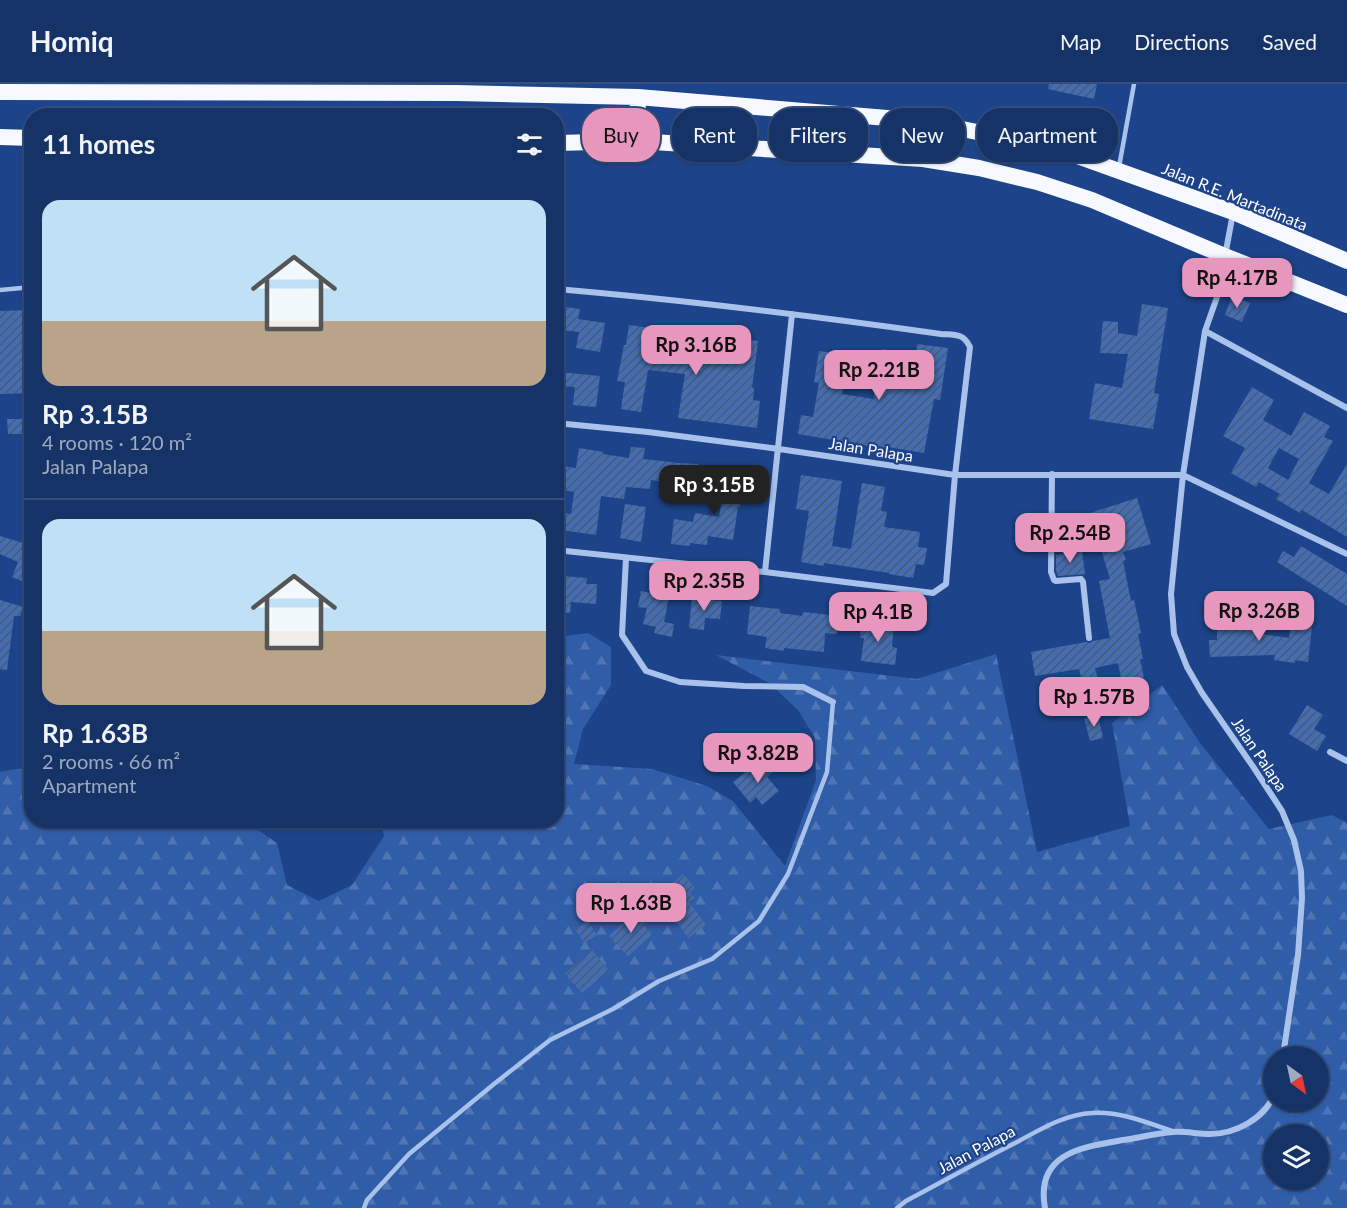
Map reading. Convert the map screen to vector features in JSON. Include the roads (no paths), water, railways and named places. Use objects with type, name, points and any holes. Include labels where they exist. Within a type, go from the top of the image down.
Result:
[{"type":"highway","name":"Jalan R.E. Martadinata","points":[[0,92],[39,88],[543,89],[923,121],[1055,148],[1233,212],[1347,261]]},
{"type":"highway","points":[[638,97],[638,108]]},
{"type":"highway","points":[[0,137],[24,138]]},
{"type":"highway","points":[[564,143],[582,142]]},
{"type":"highway","points":[[660,142],[922,159],[979,168],[1037,182],[1092,200],[1347,306]]},
{"type":"street","name":"Jalan Palapa","points":[[1233,212],[1222,283],[1205,331],[1183,475],[1171,594],[1174,634],[1188,667],[1202,693],[1282,811],[1294,840],[1301,872],[1302,898],[1298,954],[1284,1046]]},
{"type":"street","points":[[564,290],[662,298],[960,336],[967,340],[970,347],[955,475],[946,584],[933,593],[765,572],[564,551]]},
{"type":"street","points":[[765,572],[792,314]]},
{"type":"street","points":[[1205,331],[1347,408]]},
{"type":"street","name":"Jalan Palapa","points":[[564,424],[779,448],[955,475],[1183,475],[1347,554]]},
{"type":"street","points":[[1052,474],[1051,572],[1056,581],[1081,579],[1083,582],[1089,638]]},
{"type":"street","points":[[626,558],[622,635],[646,671],[681,682],[803,687],[833,702]]},
{"type":"street","points":[[1330,752],[1347,761]]},
{"type":"street","name":"Jalan Palapa","points":[[1045,1208],[1044,1190],[1047,1175],[1060,1160],[1074,1150],[1174,1132],[1213,1134],[1254,1121],[1263,1112]]},
{"type":"lane","points":[[1118,170],[1134,84]]},
{"type":"lane","points":[[0,290],[24,288]]},
{"type":"lane","points":[[364,1208],[368,1200],[410,1154],[550,1041],[612,1009],[659,981],[712,958],[759,921],[788,874],[826,772],[833,702]]},
{"type":"lane","name":"Jalan Palapa","points":[[897,1208],[984,1158],[1077,1115],[1113,1114],[1137,1119],[1174,1132]]}]
